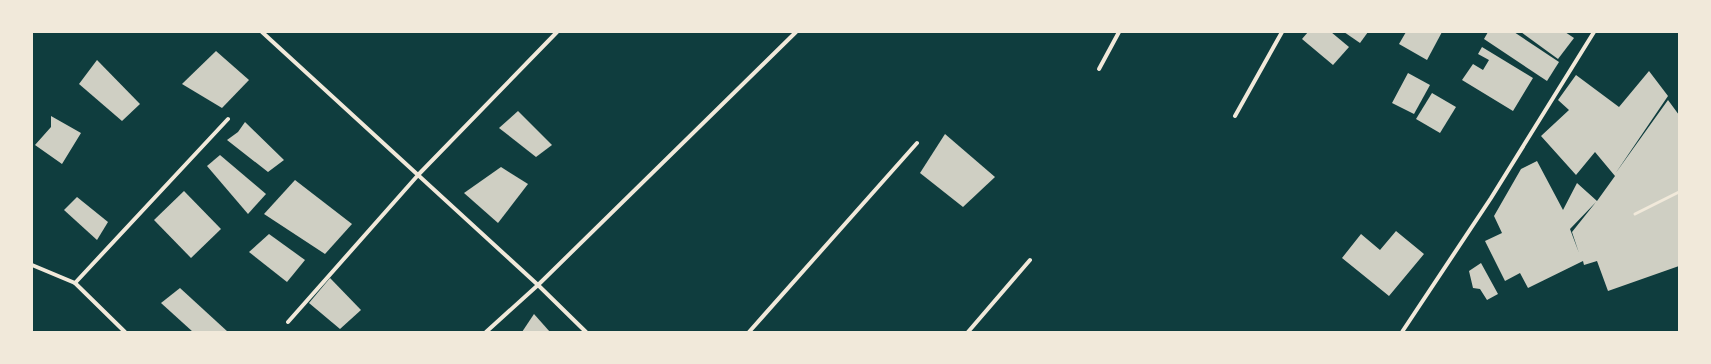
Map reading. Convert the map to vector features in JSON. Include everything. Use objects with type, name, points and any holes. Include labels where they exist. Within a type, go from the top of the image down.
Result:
[{"type":"street","points":[[262,32],[419,174],[586,332]]},
{"type":"street","points":[[288,322],[419,174],[558,32]]},
{"type":"street","points":[[486,332],[538,285],[796,32]]},
{"type":"street","points":[[1099,69],[1119,32]]},
{"type":"street","points":[[1236,116],[1282,32]]},
{"type":"street","points":[[1402,332],[1490,198],[1594,32]]},
{"type":"street","points":[[75,283],[228,119]]},
{"type":"street","points":[[749,332],[917,143]]},
{"type":"street","points":[[968,332],[1030,260]]},
{"type":"street","points":[[32,265],[75,283],[125,332]]},
{"type":"lane","points":[[1635,214],[1679,192]]},
{"type":"building","points":[[1308,32],[1331,32],[1349,47],[1333,65],[1302,39]]},
{"type":"building","points":[[1344,32],[1368,32],[1360,43]]},
{"type":"building","points":[[1406,32],[1442,32],[1427,60],[1399,44]]},
{"type":"building","points":[[1488,32],[1514,32],[1559,62],[1547,81],[1484,39]]},
{"type":"building","points":[[1521,32],[1565,32],[1574,38],[1558,59]]},
{"type":"building","points":[[1482,47],[1533,78],[1513,111],[1462,80],[1473,64],[1483,70],[1489,60],[1478,54]]},
{"type":"building","points":[[216,51],[249,80],[222,108],[182,84]]},
{"type":"building","points":[[97,60],[140,104],[122,121],[79,84]]},
{"type":"building","points":[[1649,71],[1668,96],[1615,174],[1668,100],[1679,115],[1679,266],[1608,291],[1597,261],[1584,265],[1583,261],[1528,288],[1520,273],[1505,281],[1485,241],[1502,233],[1494,216],[1521,169],[1537,161],[1563,210],[1577,183],[1597,201],[1615,176],[1595,152],[1576,175],[1541,136],[1569,110],[1558,100],[1576,75],[1619,107]],"holes":[[[1596,202],[1572,232],[1579,253],[1570,229]]]},
{"type":"building","points":[[1408,73],[1430,85],[1414,114],[1392,103]]},
{"type":"building","points":[[1432,93],[1456,107],[1440,133],[1416,119]]},
{"type":"building","points":[[518,111],[552,145],[536,157],[499,128]]},
{"type":"building","points":[[51,116],[81,133],[62,164],[35,145],[51,127]]},
{"type":"building","points":[[245,122],[284,160],[268,172],[227,140],[238,132]]},
{"type":"building","points":[[945,134],[995,177],[963,207],[920,173]]},
{"type":"building","points":[[220,155],[266,194],[248,214],[207,166]]},
{"type":"building","points":[[501,167],[528,184],[498,223],[464,193]]},
{"type":"building","points":[[295,180],[352,224],[325,254],[264,214]]},
{"type":"building","points":[[184,191],[221,229],[191,258],[154,220]]},
{"type":"building","points":[[77,197],[108,222],[97,240],[64,210]]},
{"type":"building","points":[[1396,231],[1424,254],[1389,296],[1342,258],[1361,234],[1380,250]]},
{"type":"building","points":[[269,234],[305,260],[287,282],[249,252]]},
{"type":"building","points":[[1481,263],[1498,294],[1487,300],[1480,289],[1473,288],[1469,271]]},
{"type":"building","points":[[330,278],[361,310],[340,329],[309,303]]},
{"type":"building","points":[[180,288],[228,332],[193,332],[161,303]]},
{"type":"building","points":[[534,314],[550,332],[522,332]]}]
